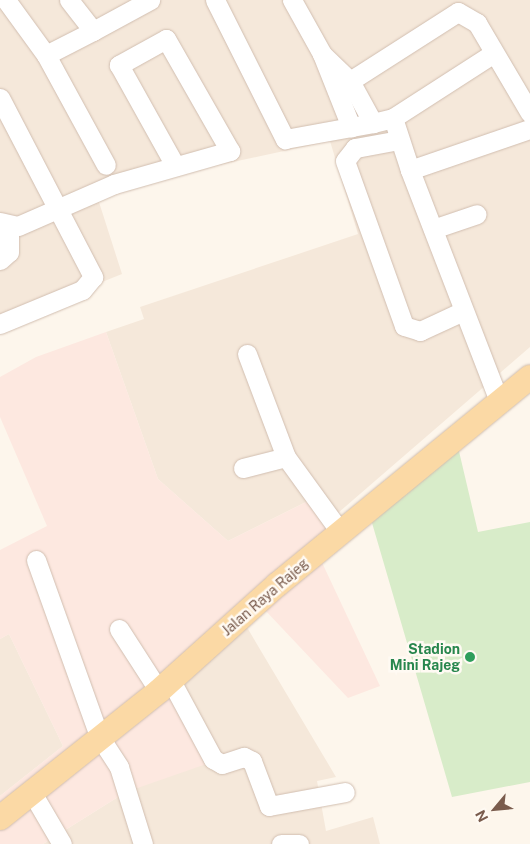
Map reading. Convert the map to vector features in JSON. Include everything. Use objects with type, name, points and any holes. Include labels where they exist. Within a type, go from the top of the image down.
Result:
[{"type":"main road","name":"Jalan Raya Rajeg","points":[[0,818],[99,736],[165,685],[340,532],[530,377]]},
{"type":"street","points":[[6,0],[46,55],[106,165]]},
{"type":"street","points":[[69,0],[93,31]]},
{"type":"street","points":[[46,55],[150,0]]},
{"type":"street","points":[[215,0],[285,139],[393,118],[494,53]]},
{"type":"street","points":[[292,0],[322,54],[351,127]]},
{"type":"street","points":[[350,81],[458,12],[477,23],[530,113]]},
{"type":"street","points":[[0,260],[10,252],[5,224],[59,209],[114,184],[174,164],[230,151],[166,38],[119,64],[174,164]]},
{"type":"street","points":[[322,54],[350,81],[373,123]]},
{"type":"street","points":[[0,98],[92,273],[91,281],[82,290],[0,324]]},
{"type":"street","points":[[393,118],[399,140],[433,229],[461,312],[499,401]]},
{"type":"street","points":[[410,170],[530,129]]},
{"type":"street","points":[[399,140],[355,148],[345,161],[404,326],[420,331],[461,312]]},
{"type":"street","points":[[433,229],[477,214]]},
{"type":"street","points":[[247,354],[286,457],[340,532]]},
{"type":"street","points":[[243,468],[286,457]]},
{"type":"street","points":[[36,560],[99,736],[119,767],[143,844]]},
{"type":"street","points":[[119,629],[165,685],[213,759],[222,764],[244,757],[252,761],[269,806],[345,792]]},
{"type":"street","points":[[31,791],[60,843]]},
{"type":"street","points":[[281,844],[299,844]]},
{"type":"shaded area","points":[[0,0],[530,0],[530,347],[331,519],[306,502],[228,541],[158,479],[106,332],[144,319],[140,307],[358,234],[330,141],[163,177],[98,199],[122,274],[0,323]]},
{"type":"shaded area","points":[[106,332],[158,479],[228,541],[306,502],[331,519],[318,554],[380,686],[348,698],[264,609],[174,688],[215,761],[126,792],[43,844],[0,844],[0,796],[63,746],[9,634],[0,639],[0,550],[47,526],[0,417],[0,377],[36,357]]},
{"type":"shaded area","points":[[245,624],[336,777],[317,781],[326,831],[373,817],[380,844],[43,844],[126,792],[174,688]]},
{"type":"shaded area","points":[[9,634],[63,746],[0,796],[0,639]]},
{"type":"green space","name":"Stadion Mini Rajeg","points":[[458,447],[478,532],[530,522],[530,782],[452,797],[370,516]]},
{"type":"place","name":"Stadion Mini Rajeg","points":[[470,657]]}]
